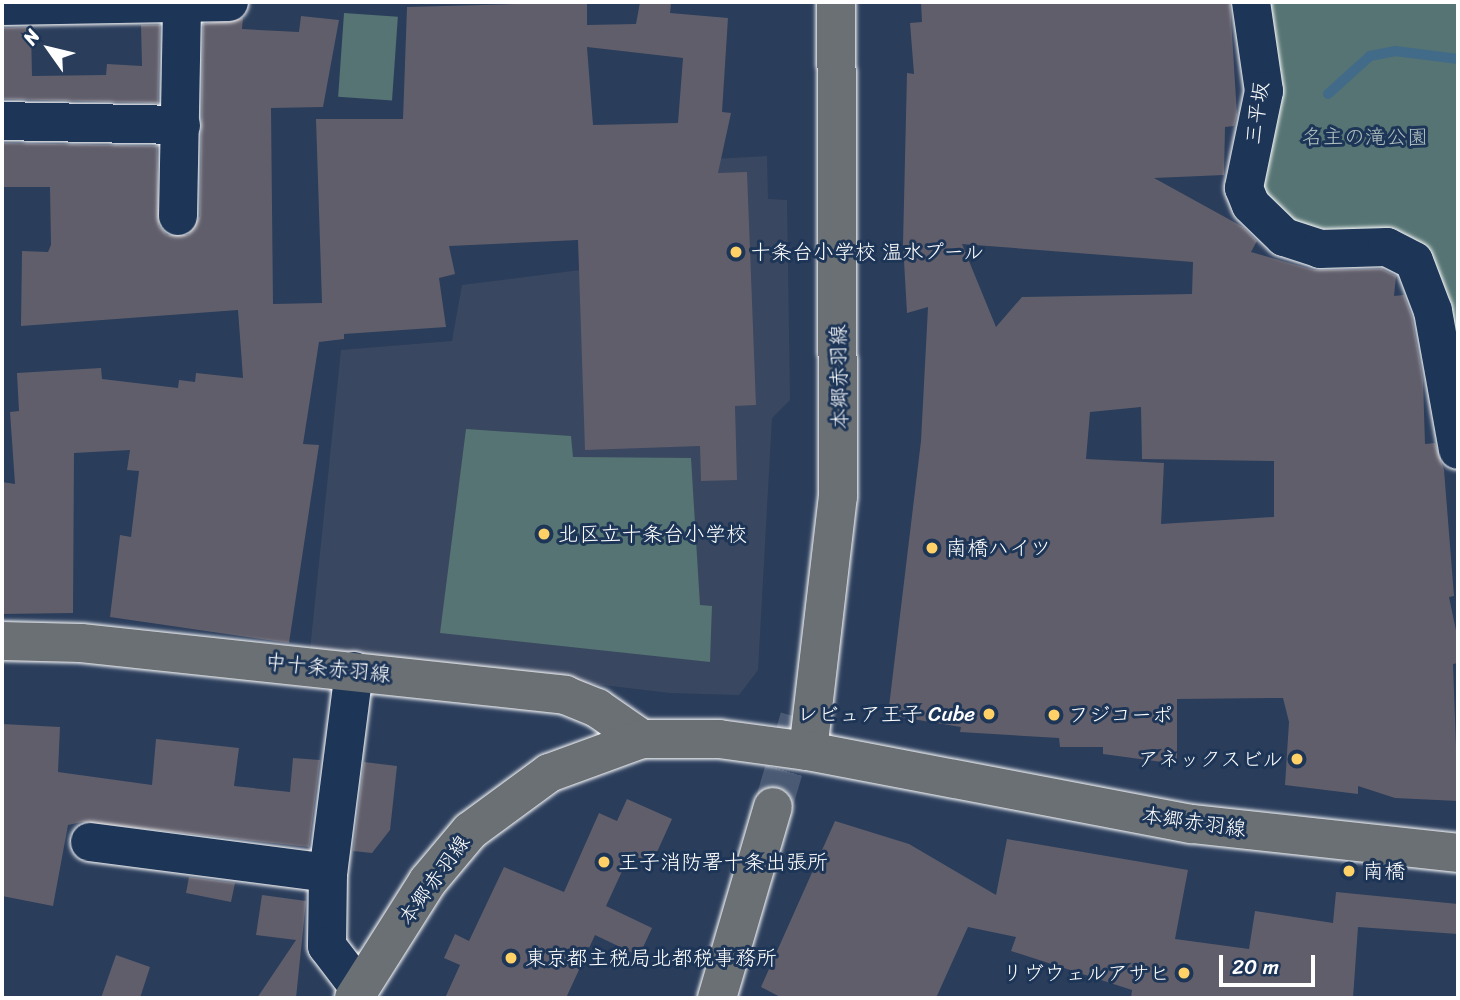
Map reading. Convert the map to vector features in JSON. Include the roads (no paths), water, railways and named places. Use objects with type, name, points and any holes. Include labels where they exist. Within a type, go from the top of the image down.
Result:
[{"type":"main road","name":"本郷赤羽線","points":[[836,2],[844,321]]},
{"type":"main road","name":"本郷赤羽線","points":[[808,751],[836,554],[844,321],[847,2]]},
{"type":"main road","name":"中十条赤羽線","points":[[2,641],[81,643],[565,695],[597,708],[642,739]]},
{"type":"main road","name":"本郷赤羽線","points":[[364,995],[428,881],[470,831],[549,773],[642,739],[719,739],[808,751],[1192,824],[1458,853]]},
{"type":"main road","points":[[717,998],[773,807]]},
{"type":"street","points":[[2,6],[229,2]]},
{"type":"street","name":"三平坂","points":[[1251,2],[1264,91],[1245,184],[1251,205],[1284,237],[1320,249],[1387,247],[1414,261],[1433,310],[1458,450]]},
{"type":"street","points":[[178,216],[182,3]]},
{"type":"street","points":[[2,121],[181,125]]},
{"type":"street","points":[[354,671],[328,873],[327,946],[364,995]]},
{"type":"street","points":[[90,842],[328,873]]},
{"type":"waterway","points":[[1328,94],[1370,56],[1395,51],[1458,59]]},
{"type":"tunnel","points":[[773,807],[799,718]]},
{"type":"place","name":"十条台小学校 温水プール","points":[[736,252]]},
{"type":"place","name":"北区立十条台小学校","points":[[544,534]]},
{"type":"place","name":"南橋ハイツ","points":[[932,548]]},
{"type":"place","name":"レビュア王子 Cube","points":[[989,714]]},
{"type":"place","name":"フジコーポ","points":[[1054,715]]},
{"type":"place","name":"アネックスビル","points":[[1297,759]]},
{"type":"place","name":"王子消防署十条出張所","points":[[604,862]]},
{"type":"place","name":"南橋","points":[[1349,871]]},
{"type":"place","name":"東京都主税局北都税事務所","points":[[511,958]]},
{"type":"place","name":"リヴウェルアサヒ","points":[[1184,973]]},
{"type":"park label","name":"名主の滝公園","points":[[1365,137]]}]
